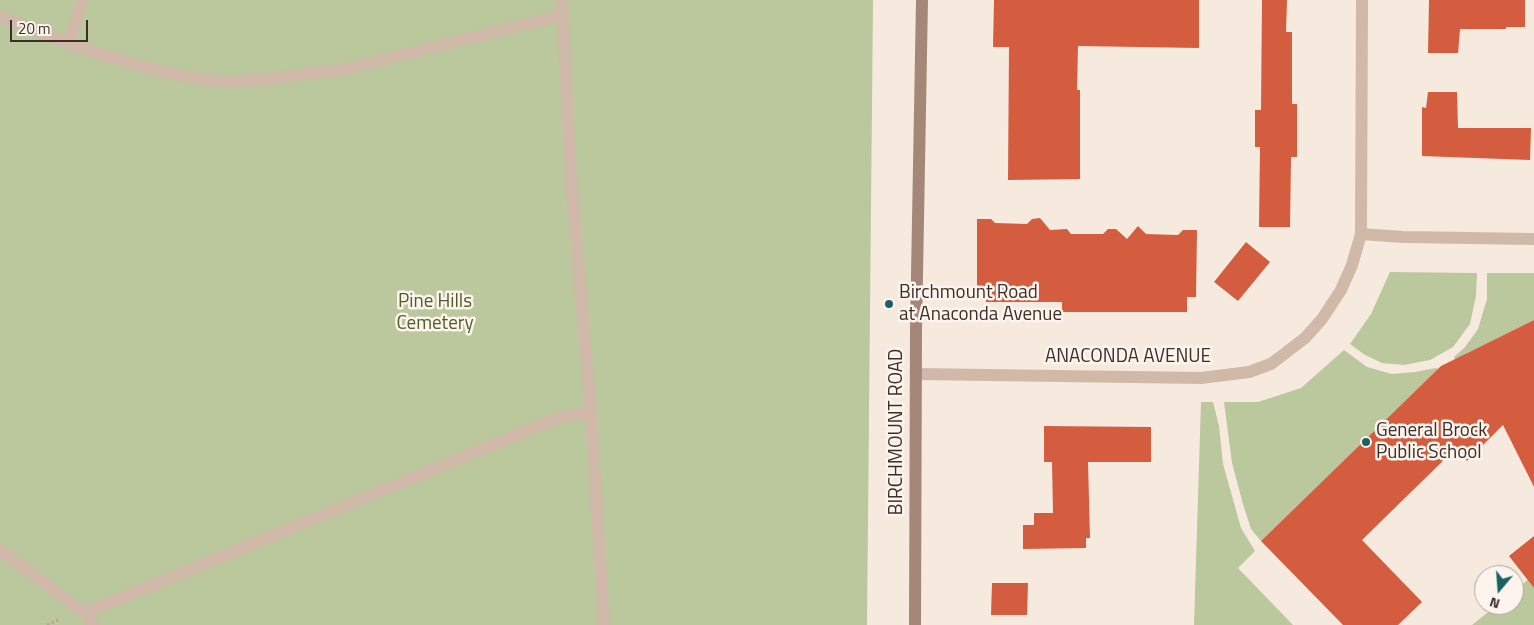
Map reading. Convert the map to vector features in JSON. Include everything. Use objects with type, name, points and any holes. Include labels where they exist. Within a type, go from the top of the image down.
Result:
[{"type":"main road","name":"BIRCHMOUNT ROAD","points":[[915,625],[916,374],[922,0]]},
{"type":"street","points":[[70,44],[82,0]]},
{"type":"street","points":[[562,0],[571,179],[591,413],[604,625]]},
{"type":"street","name":"ANACONDA AVENUE","points":[[916,374],[1178,379],[1209,377],[1249,372],[1271,364],[1305,338],[1322,320],[1341,290],[1352,265],[1361,234],[1362,0]]},
{"type":"street","points":[[0,16],[70,44],[140,66],[192,78],[233,81],[270,79],[346,69],[563,15]]},
{"type":"street","points":[[1361,234],[1403,237],[1534,239]]},
{"type":"street","points":[[85,613],[560,417],[591,413]]},
{"type":"street","points":[[0,550],[85,613],[94,625]]},
{"type":"green space","name":"Pine Hills Cemetery","points":[[0,0],[873,0],[867,625],[0,625]]},
{"type":"green space","points":[[1390,272],[1477,273],[1476,296],[1470,324],[1453,347],[1430,360],[1404,365],[1382,363],[1365,355],[1350,344],[1371,314]]},
{"type":"green space","points":[[1487,273],[1534,273],[1534,320],[1467,353],[1456,364],[1454,357],[1465,347],[1478,329],[1487,299]]},
{"type":"green space","points":[[1344,350],[1367,367],[1392,374],[1438,369],[1261,541],[1251,529],[1232,463],[1224,402],[1258,402],[1301,388]]},
{"type":"green space","points":[[1201,402],[1213,402],[1219,426],[1223,464],[1241,528],[1255,551],[1238,568],[1293,625],[1194,625]]},
{"type":"green space","points":[[1534,575],[1534,625],[1472,625],[1484,615],[1524,615],[1524,583]]},
{"type":"building","points":[[994,0],[1199,0],[1199,48],[1078,46],[1077,90],[1080,90],[1080,179],[1008,180],[1009,47],[993,47]]},
{"type":"building","points":[[1262,0],[1287,0],[1286,32],[1292,32],[1292,104],[1297,104],[1297,157],[1291,157],[1290,227],[1259,227],[1260,147],[1255,147],[1255,110],[1261,110]]},
{"type":"building","points":[[1429,0],[1525,0],[1525,27],[1460,29],[1458,53],[1428,53]]},
{"type":"building","points":[[1428,92],[1457,92],[1458,128],[1531,128],[1530,160],[1422,156],[1422,107],[1426,108]]},
{"type":"building","points":[[1040,218],[1050,230],[1067,229],[1071,234],[1103,234],[1108,229],[1116,229],[1127,239],[1138,226],[1146,234],[1178,235],[1183,230],[1197,230],[1196,297],[1187,297],[1187,312],[1062,312],[1062,302],[986,302],[986,286],[977,286],[977,219],[991,219],[995,223],[1027,224],[1032,219]]},
{"type":"building","points":[[1246,242],[1270,262],[1238,301],[1214,282]]},
{"type":"building","points":[[1534,320],[1534,487],[1503,425],[1467,461],[1456,448],[1362,540],[1422,602],[1398,625],[1343,625],[1261,541],[1441,366]]},
{"type":"building","points":[[1044,426],[1151,427],[1151,462],[1088,462],[1090,538],[1086,538],[1086,548],[1023,549],[1023,525],[1034,525],[1034,513],[1053,513],[1052,462],[1044,462]]},
{"type":"building","points":[[1534,536],[1534,588],[1524,575],[1524,565],[1516,565],[1509,556]]},
{"type":"building","points":[[992,583],[1028,583],[1027,615],[991,615]]},
{"type":"place","name":"Birchmount Road at Anaconda Avenue","points":[[889,304]]},
{"type":"place","name":"General Brock Public School","points":[[1366,442]]}]
